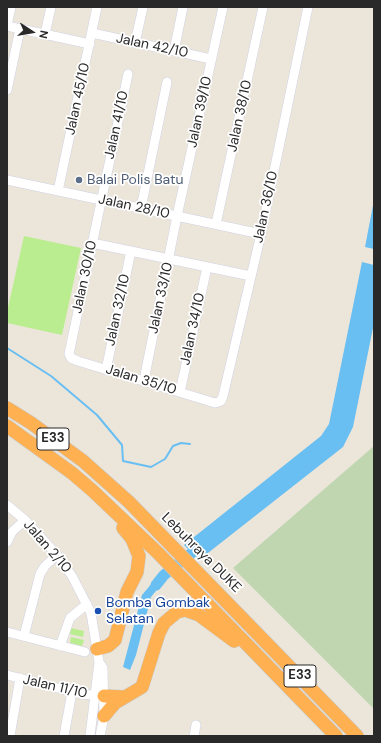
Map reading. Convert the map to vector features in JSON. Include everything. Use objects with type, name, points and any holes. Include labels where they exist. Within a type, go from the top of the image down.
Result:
[{"type":"highway","name":"Lebuhraya DUKE","points":[[7,408],[31,423],[83,461],[128,502],[170,543],[357,736]]},
{"type":"highway","name":"E33","points":[[7,426],[72,473],[158,553],[336,736]]},
{"type":"highway","points":[[91,650],[112,644],[117,637],[121,610],[127,592],[138,572],[138,556],[132,539],[96,496]]},
{"type":"highway","points":[[99,716],[123,697],[142,686],[158,633],[172,616],[181,611],[199,615],[263,662]]},
{"type":"highway","points":[[100,696],[123,697]]},
{"type":"street","points":[[11,7],[7,26],[90,44]]},
{"type":"street","points":[[45,34],[51,7]]},
{"type":"street","name":"Jalan 45/10","points":[[58,191],[97,7]]},
{"type":"street","points":[[135,43],[143,7]]},
{"type":"street","points":[[174,51],[183,7]]},
{"type":"street","name":"Jalan 39/10","points":[[177,216],[223,7]]},
{"type":"street","name":"Jalan 38/10","points":[[216,224],[263,7]]},
{"type":"street","name":"Jalan 36/10","points":[[215,403],[221,401],[223,396],[261,234],[308,7]]},
{"type":"street","points":[[7,90],[20,29]]},
{"type":"street","name":"Jalan 42/10","points":[[92,33],[212,59]]},
{"type":"street","name":"Jalan 41/10","points":[[101,200],[128,74]]},
{"type":"street","points":[[141,208],[167,82]]},
{"type":"street","name":"Jalan 28/10","points":[[7,180],[261,234]]},
{"type":"street","name":"Jalan 30/10","points":[[69,354],[101,200]]},
{"type":"street","name":"Jalan 33/10","points":[[144,380],[177,216]]},
{"type":"street","points":[[92,243],[251,276]]},
{"type":"street","name":"Jalan 32/10","points":[[106,370],[131,251]]},
{"type":"street","name":"Jalan 34/10","points":[[180,392],[207,267]]},
{"type":"street","name":"Jalan 35/10","points":[[69,354],[71,358],[78,361],[215,403]]},
{"type":"street","name":"Jalan 2/10","points":[[7,505],[25,520],[57,555],[72,576],[91,613],[91,650],[103,668],[99,716],[100,736]]},
{"type":"street","points":[[7,542],[12,532],[25,520]]},
{"type":"street","points":[[24,636],[40,574],[45,566],[57,555]]},
{"type":"street","points":[[60,646],[70,618],[87,604]]},
{"type":"street","points":[[7,632],[60,646],[91,650]]},
{"type":"street","name":"Jalan 2/10","points":[[99,662],[97,680],[100,696]]},
{"type":"street","name":"Jalan 11/10","points":[[7,675],[72,692],[100,696]]},
{"type":"street","points":[[10,736],[20,678]]},
{"type":"street","points":[[97,680],[81,694],[99,716]]},
{"type":"street","points":[[64,736],[72,692]]},
{"type":"street","name":"Jalan 2/10","points":[[90,736],[99,716]]},
{"type":"street","points":[[194,736],[196,725]]},
{"type":"green space","points":[[24,236],[81,248],[62,335],[7,323],[7,312]]},
{"type":"green space","points":[[374,446],[374,709],[233,568]]},
{"type":"green space","points":[[71,628],[84,631],[83,637],[70,634]]},
{"type":"green space","points":[[71,637],[84,640],[82,646],[70,643]]},
{"type":"water","points":[[374,200],[374,249],[365,247]]},
{"type":"water","points":[[362,262],[374,265],[374,323],[353,427],[343,447],[199,560],[184,545],[321,436],[329,424]]},
{"type":"water","points":[[163,570],[168,576],[151,597],[136,655],[130,670],[123,667],[142,595]]},
{"type":"waterway","points":[[7,348],[51,376],[97,415],[122,445],[123,461],[151,467],[165,459],[173,446],[181,443],[190,444]]},
{"type":"waterway","points":[[156,585],[164,575],[203,544]]},
{"type":"place","name":"Balai Polis Batu","points":[[79,180]]},
{"type":"place","name":"Bomba Gombak Selatan","points":[[98,611]]}]
